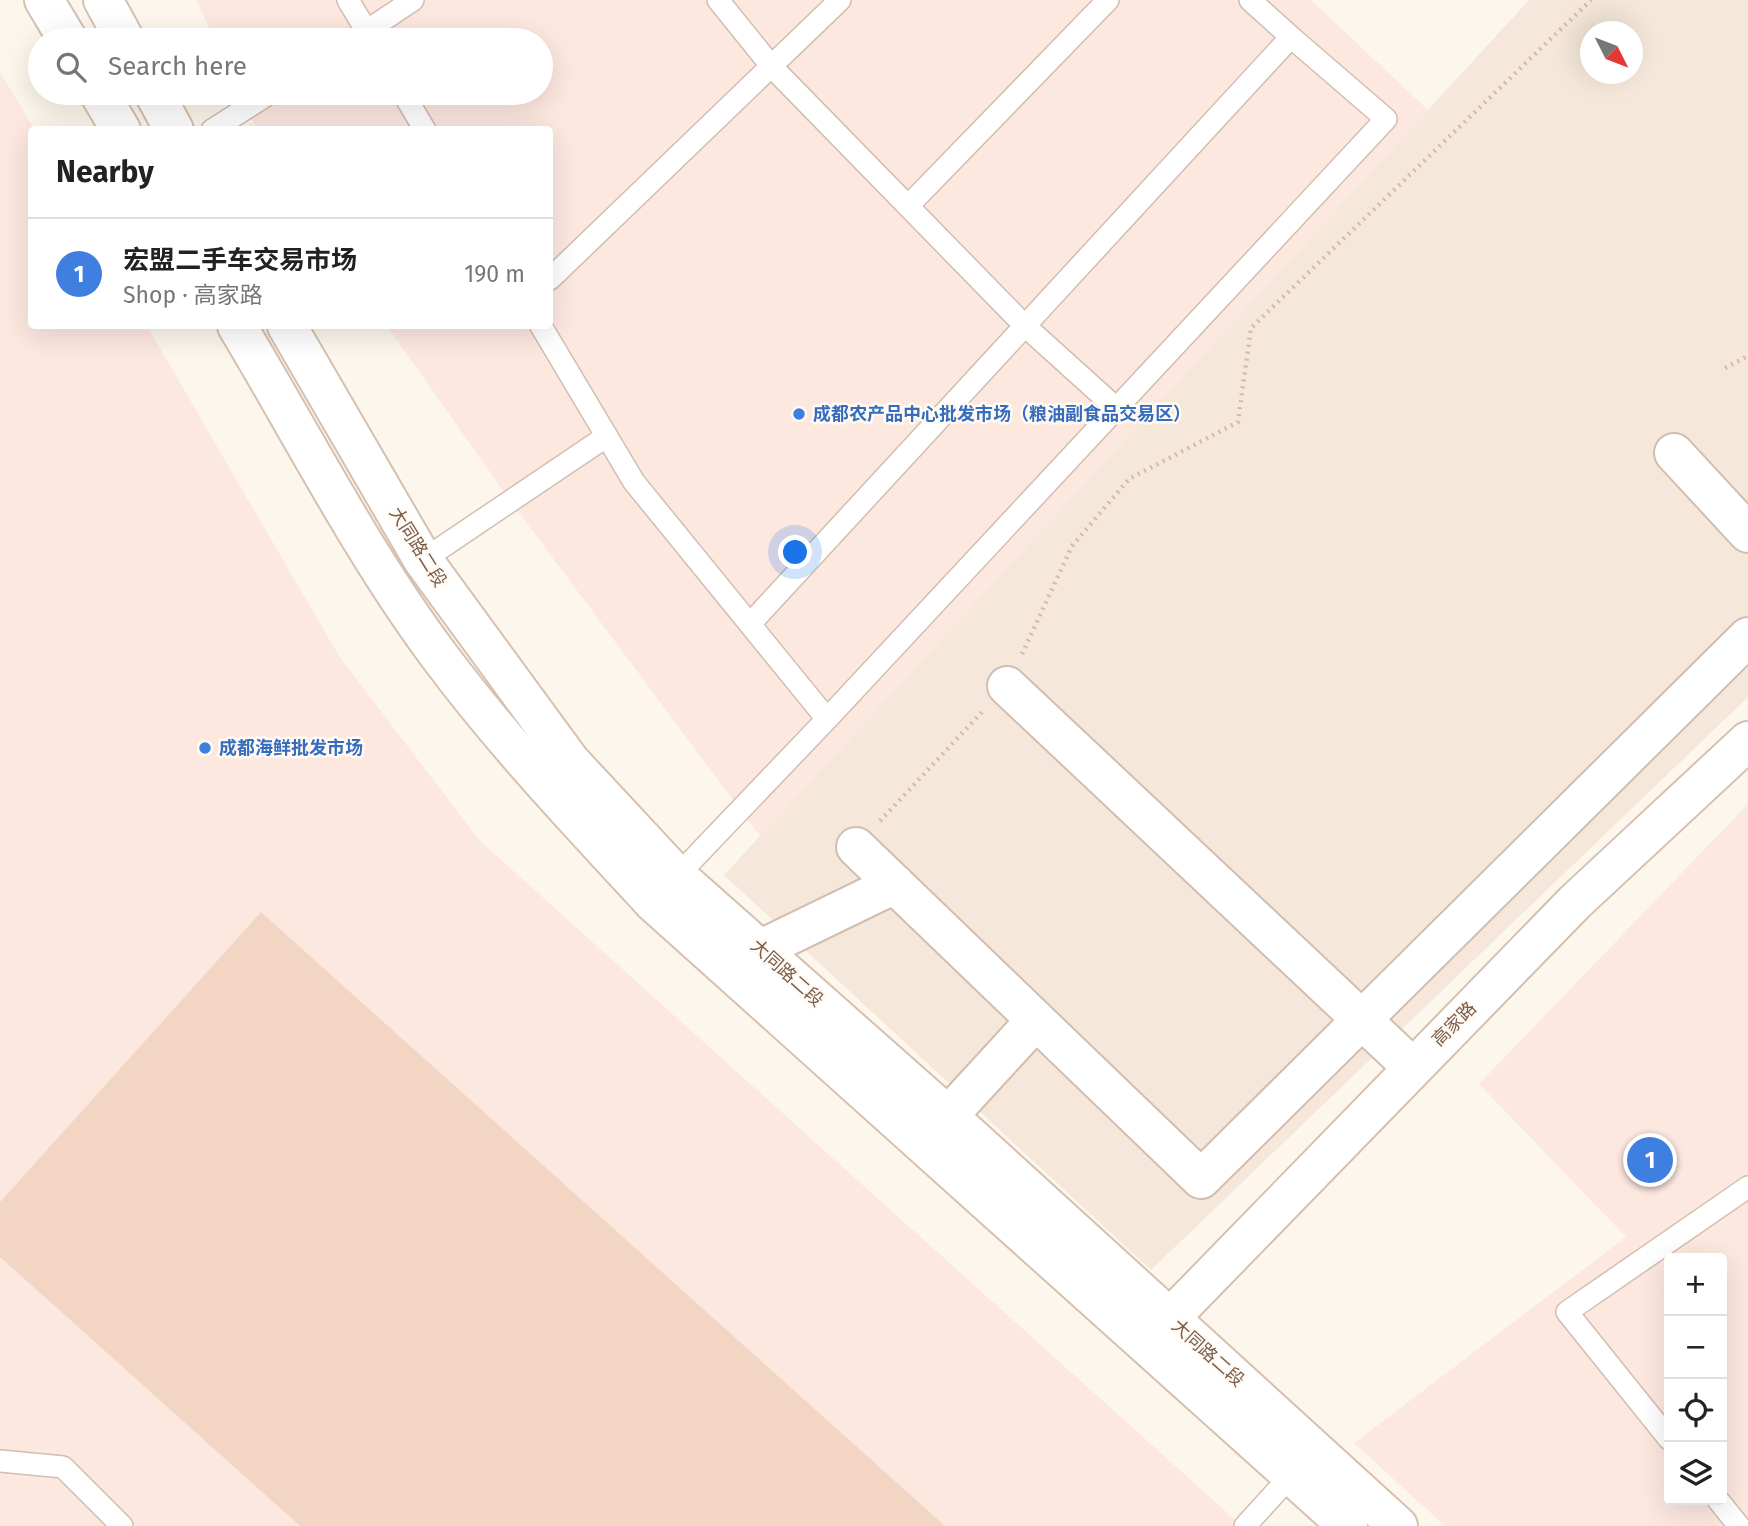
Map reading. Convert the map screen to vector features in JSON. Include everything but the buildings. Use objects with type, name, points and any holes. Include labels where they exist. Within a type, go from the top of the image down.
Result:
[{"type":"street","points":[[44,0],[61,28]]},
{"type":"street","points":[[103,0],[118,28]]},
{"type":"street","points":[[106,105],[119,126]]},
{"type":"street","points":[[160,105],[172,126]]},
{"type":"street","name":"大同路二段","points":[[239,329],[393,588],[440,657],[554,795],[653,902],[1303,1462],[1398,1526]]},
{"type":"street","name":"大同路二段","points":[[289,329],[423,560],[570,761],[677,876],[948,1116],[1170,1318],[1303,1462],[1348,1526]]},
{"type":"street","points":[[1674,453],[1748,533]]},
{"type":"street","points":[[856,847],[1201,1179],[1748,637]]},
{"type":"street","points":[[1007,686],[1412,1067]]},
{"type":"street","name":"高家路","points":[[1170,1318],[1575,902],[1748,741]]},
{"type":"street","points":[[761,950],[894,884]]},
{"type":"street","points":[[948,1116],[1036,1020]]},
{"type":"lane","points":[[348,0],[360,28]]},
{"type":"lane","points":[[376,28],[413,0]]},
{"type":"lane","points":[[718,0],[772,67],[1024,325],[1116,408]]},
{"type":"lane","points":[[553,276],[840,0]]},
{"type":"lane","points":[[908,206],[1108,0]]},
{"type":"lane","points":[[677,876],[828,719],[1386,119],[1250,0]]},
{"type":"lane","points":[[750,624],[1291,37]]},
{"type":"lane","points":[[218,126],[251,105]]},
{"type":"lane","points":[[410,105],[423,126]]},
{"type":"lane","points":[[543,329],[634,482],[828,719]]},
{"type":"lane","points":[[423,560],[607,436]]},
{"type":"lane","points":[[1664,1433],[1567,1312],[1748,1187]]},
{"type":"lane","points":[[0,1461],[63,1467],[122,1526]]},
{"type":"lane","points":[[1245,1526],[1303,1462]]},
{"type":"lane","points":[[1722,1505],[1739,1526]]},
{"type":"path","points":[[856,847],[1007,686],[1072,546],[1129,479],[1238,422],[1251,328],[1591,0]]},
{"type":"path","points":[[1726,368],[1748,356]]},
{"type":"shaded area","name":"成都农产品中心批发市场（粮油副食品交易区）","points":[[196,0],[1311,0],[1428,110],[760,836],[511,502],[389,329],[553,329],[553,126],[256,126],[246,105],[553,105],[553,28],[209,28]]},
{"type":"shaded area","points":[[1529,0],[1748,0],[1748,697],[1151,1270],[724,875]]},
{"type":"shaded area","name":"成都海鲜批发市场","points":[[0,72],[32,126],[28,126],[28,329],[149,329],[339,656],[479,840],[1242,1526],[0,1526]]},
{"type":"shaded area","points":[[1748,804],[1748,1526],[1445,1526],[1354,1443],[1626,1237],[1479,1084]]},
{"type":"place","name":"成都农产品中心批发市场（粮油副食品交易区）","points":[[799,414]]},
{"type":"place","name":"成都海鲜批发市场","points":[[205,748]]},
{"type":"place","name":"宏盟二手车交易市场","points":[[1650,1160]]}]
